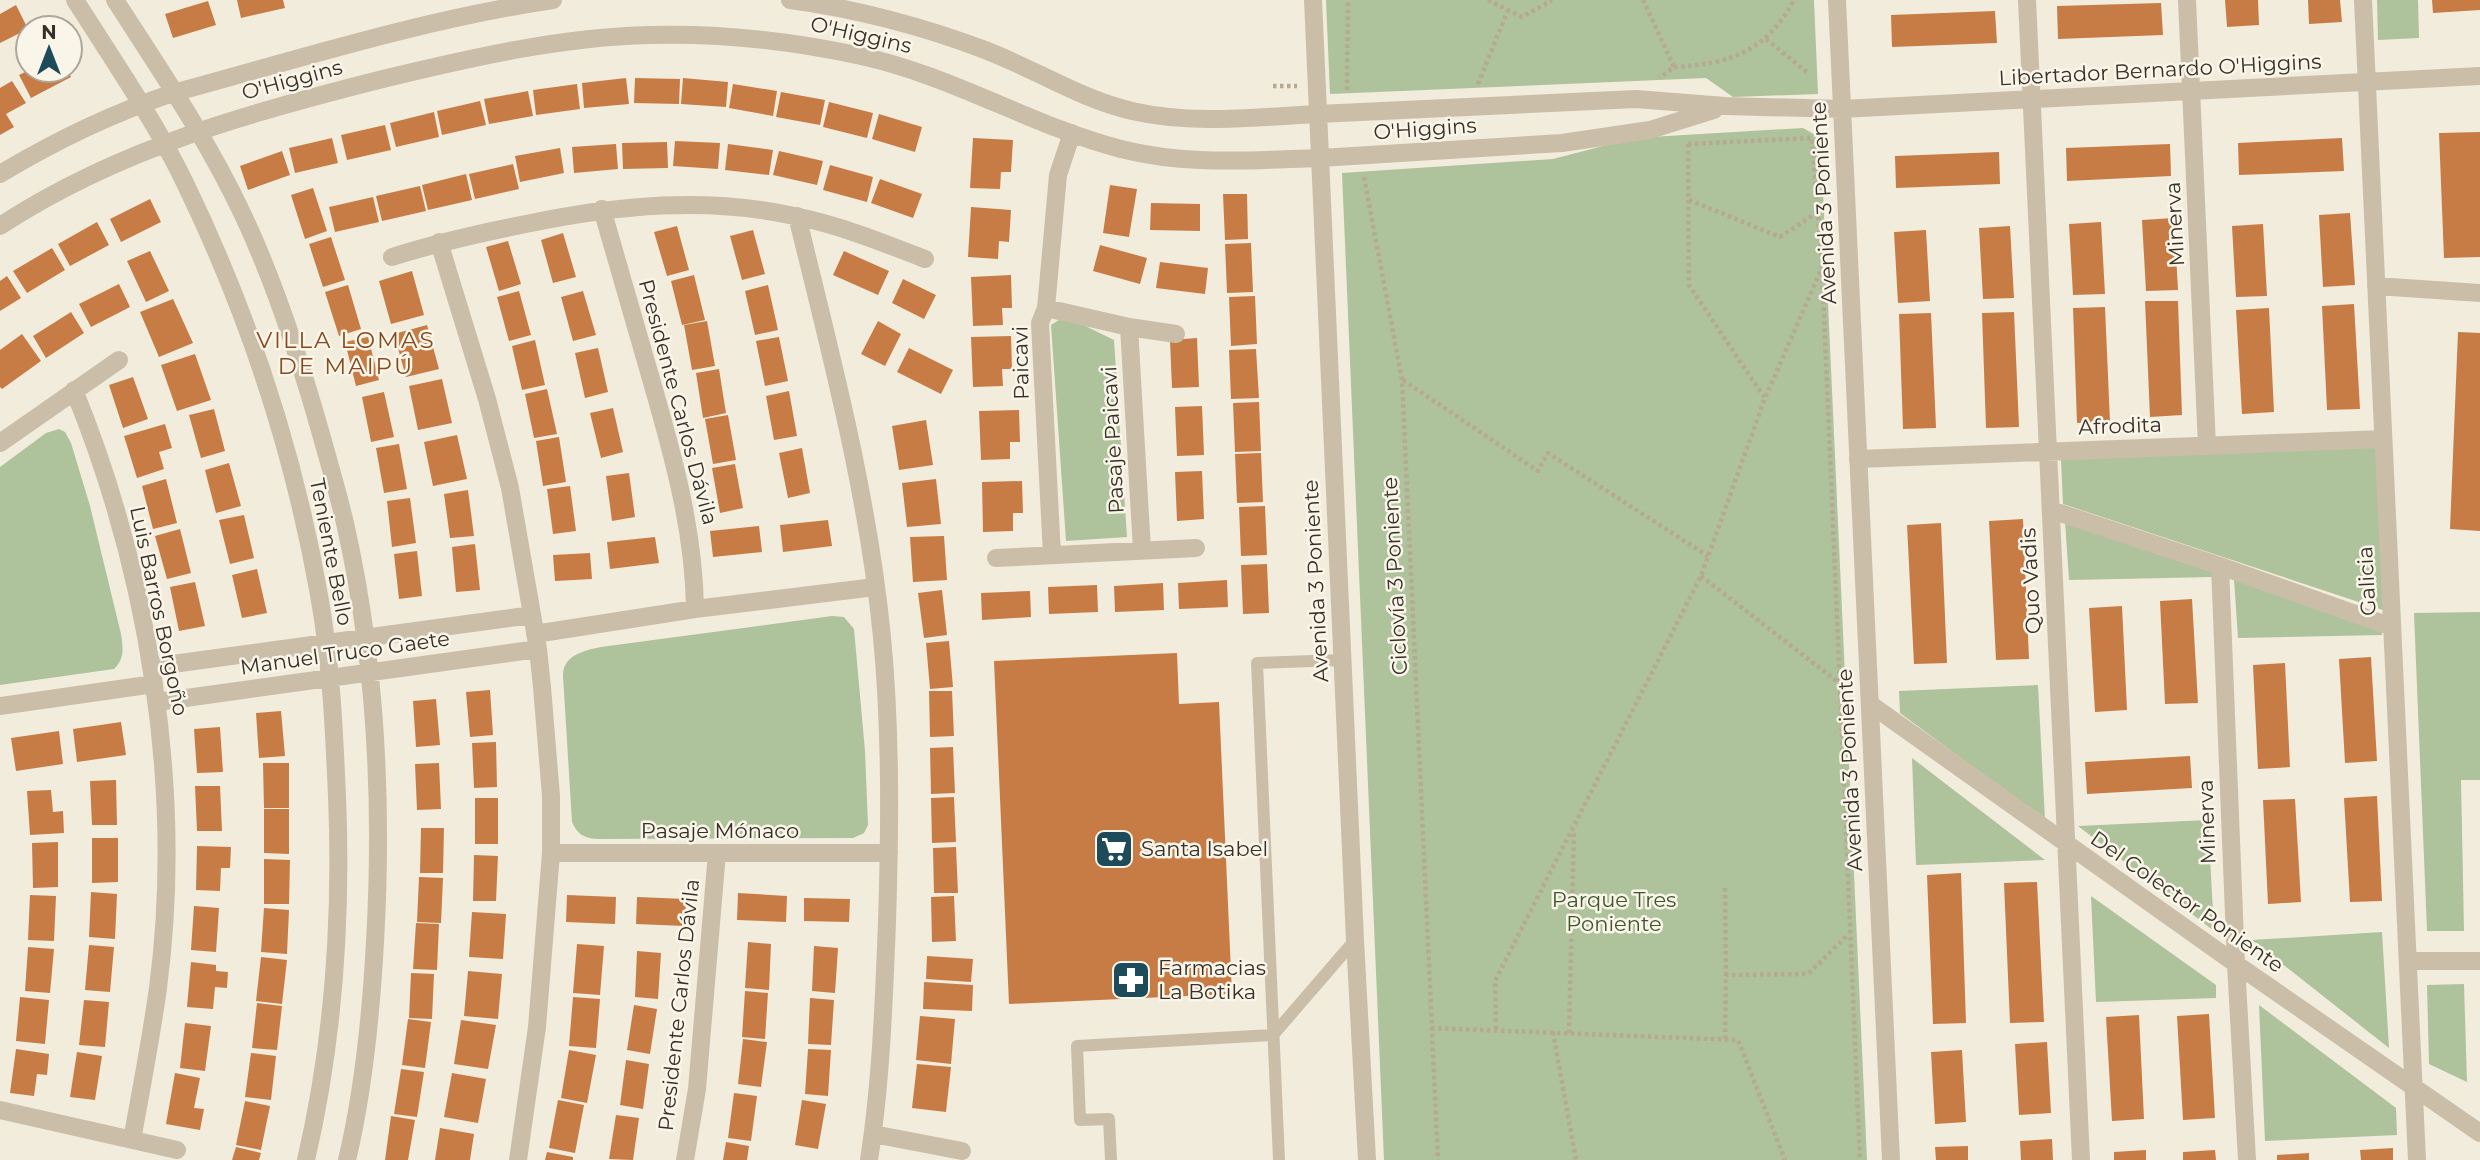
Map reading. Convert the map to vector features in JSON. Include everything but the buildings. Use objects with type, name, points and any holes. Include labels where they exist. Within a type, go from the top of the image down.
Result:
[{"type":"street","name":"Teniente Bello","points":[[75,0],[164,142],[186,184],[243,315],[275,412],[307,533],[330,677],[338,828],[338,913],[329,1033],[316,1118],[306,1160]]},
{"type":"street","name":"Teniente Bello","points":[[115,0],[197,131],[243,214],[279,302],[309,393],[345,523],[369,672],[378,815],[377,909],[366,1060],[347,1160]]},
{"type":"street","name":"O'Higgins","points":[[0,174],[52,144],[140,104],[173,93],[413,28],[490,10],[552,0]]},
{"type":"street","name":"O'Higgins","points":[[790,0],[869,16],[985,49],[1082,94],[1133,111],[1186,118],[1216,119],[1636,99],[1725,106],[1842,109]]},
{"type":"street","name":"Avenida 3 Poniente","points":[[1313,0],[1367,1160]]},
{"type":"street","name":"Avenida 3 Poniente","points":[[1837,0],[1891,1160]]},
{"type":"street","name":"Quo Vadis","points":[[2027,0],[2081,1160]]},
{"type":"street","name":"Minerva","points":[[2187,0],[2207,446]]},
{"type":"street","name":"Galicia","points":[[2363,0],[2417,1160]]},
{"type":"street","name":"O'Higgins","points":[[0,226],[61,189],[106,166],[164,142],[286,103],[486,55],[597,38],[648,34],[776,41],[865,57],[955,85],[1118,148],[1178,160],[1348,157],[1562,143],[1650,130],[1725,106]]},
{"type":"street","name":"Libertador Bernardo O'Higgins","points":[[1842,109],[2480,76]]},
{"type":"street","name":"Paicavi","points":[[1052,555],[1041,323],[1046,308],[1058,175],[1072,132]]},
{"type":"street","points":[[392,257],[439,242],[602,209],[667,204],[716,206],[797,216],[884,242],[925,259]]},
{"type":"street","name":"Presidente Carlos Dávila","points":[[602,209],[677,476],[689,528],[695,609]]},
{"type":"street","points":[[797,216],[848,425],[882,638],[889,853],[885,976],[869,1160]]},
{"type":"street","points":[[439,242],[483,385],[510,488],[537,641],[551,796],[551,853],[537,1027],[518,1160]]},
{"type":"street","points":[[2376,286],[2480,293]]},
{"type":"street","points":[[1046,308],[1129,327],[1176,334]]},
{"type":"street","name":"Pasaje Paicavi","points":[[1129,327],[1142,550]]},
{"type":"street","points":[[0,443],[119,360]]},
{"type":"street","name":"Luis Barros Borgoño","points":[[74,390],[108,483],[126,547],[154,684],[163,760],[166,879],[158,986],[132,1140]]},
{"type":"street","name":"Afrodita","points":[[1858,459],[2384,439]]},
{"type":"street","points":[[2051,510],[2392,627]]},
{"type":"street","points":[[996,558],[1196,548]]},
{"type":"street","name":"Minerva","points":[[2220,566],[2247,1160]]},
{"type":"street","name":"Manuel Truco Gaete","points":[[154,684],[330,677],[369,672],[695,609],[875,587]]},
{"type":"street","name":"Manuel Truco Gaete","points":[[0,706],[154,684],[326,644],[532,615]]},
{"type":"street","name":"Del Colector Poniente","points":[[1870,705],[2480,1133]]},
{"type":"street","name":"Pasaje Mónaco","points":[[551,853],[889,853]]},
{"type":"street","name":"Presidente Carlos Dávila","points":[[685,1160],[697,1089],[717,853]]},
{"type":"street","points":[[2408,961],[2480,961]]},
{"type":"street","points":[[0,1110],[177,1150]]},
{"type":"street","points":[[873,1134],[961,1151]]},
{"type":"lane","points":[[1279,1160],[1257,663],[1342,660]]},
{"type":"lane","points":[[1111,1160],[1109,1119],[1080,1120],[1077,1046],[1273,1035],[1355,940]]},
{"type":"path","points":[[1346,113],[1348,0]]},
{"type":"path","points":[[1488,0],[1522,17],[1552,0]]},
{"type":"path","points":[[1643,0],[1674,67]]},
{"type":"path","points":[[1636,99],[1674,67],[1729,60],[1750,50],[1777,27],[1794,0]]},
{"type":"path","points":[[1471,105],[1508,10]]},
{"type":"path","points":[[1766,39],[1808,73]]},
{"type":"path","points":[[1812,138],[1822,266],[1860,1160]]},
{"type":"path","points":[[1688,144],[1689,285],[1765,398]]},
{"type":"path","name":"Ciclovía 3 Poniente","points":[[1348,157],[1364,177],[1402,380],[1438,1160]]},
{"type":"path","points":[[1689,200],[1780,237],[1819,211]]},
{"type":"path","points":[[1496,1030],[1494,981],[1701,576],[1765,398],[1822,266]]},
{"type":"path","points":[[1402,380],[1538,471],[1548,453],[1708,556]]},
{"type":"path","points":[[1701,576],[1839,683]]},
{"type":"path","points":[[1569,1033],[1574,829]]},
{"type":"path","points":[[1725,888],[1725,1040]]},
{"type":"path","points":[[1726,975],[1808,974],[1850,933]]},
{"type":"path","points":[[1431,1028],[1738,1040],[1785,1160]]},
{"type":"path","points":[[1553,1032],[1576,1160]]},
{"type":"green space","points":[[1326,0],[1814,0],[1818,94],[1733,97],[1706,78],[1330,94]]},
{"type":"green space","points":[[2377,0],[2418,0],[2419,38],[2378,40]]},
{"type":"green space","name":"Parque Tres Poniente","points":[[1803,128],[1819,137],[1821,148],[1867,1160],[1384,1160],[1342,173],[1553,159],[1634,138]]},
{"type":"green space","points":[[1065,316],[1114,340],[1127,537],[1066,541],[1051,325]]},
{"type":"green space","points":[[59,429],[65,432],[71,443],[90,506],[121,634],[122,657],[114,669],[0,685],[0,467],[46,433]]},
{"type":"green space","points":[[2381,445],[2389,612],[2063,504],[2061,459]]},
{"type":"green space","points":[[2065,521],[2212,571],[2213,577],[2069,580]]},
{"type":"green space","points":[[2234,579],[2381,628],[2382,635],[2238,638]]},
{"type":"green space","points":[[2480,612],[2480,780],[2461,780],[2464,931],[2427,931],[2414,613]]},
{"type":"green space","points":[[832,616],[844,617],[854,629],[865,751],[868,825],[864,833],[853,838],[598,839],[579,833],[572,822],[563,676],[566,663],[570,659],[581,652],[601,647]]},
{"type":"green space","points":[[2038,685],[2045,820],[1900,713],[1899,691]]},
{"type":"green space","points":[[1912,758],[2045,860],[1916,865]]},
{"type":"green space","points":[[2208,820],[2214,931],[2078,826]]},
{"type":"green space","points":[[2091,896],[2216,985],[2216,998],[2096,1002]]},
{"type":"green space","points":[[2382,932],[2389,1048],[2252,940]]},
{"type":"green space","points":[[2464,984],[2467,1082],[2429,1064],[2427,985]]},
{"type":"green space","points":[[2259,1005],[2396,1108],[2397,1135],[2265,1141]]},
{"type":"place","name":"Santa Isabel","points":[[1114,849]]},
{"type":"place","name":"Farmacias La Botika","points":[[1131,980]]},
{"type":"district","name":"VILLA LOMAS DE MAIPÚ","points":[[346,353]]}]
